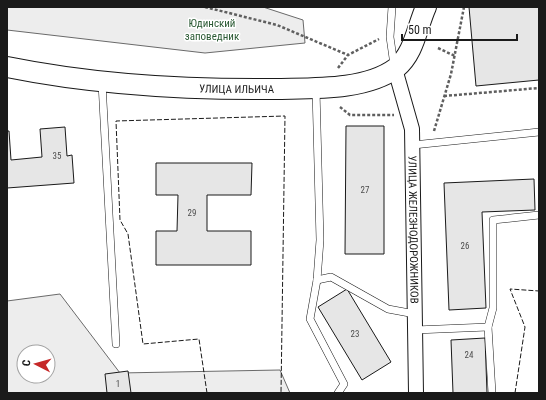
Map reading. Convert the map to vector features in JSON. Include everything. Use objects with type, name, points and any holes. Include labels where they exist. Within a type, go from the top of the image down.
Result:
[{"type":"main road","name":"УЛИЦА ИЛЬИЧА","points":[[7,67],[102,83],[174,88],[316,88],[363,82],[383,76],[402,63],[409,52],[426,7]]},
{"type":"street","name":"УЛИЦА ЖЕЛЕЗНОДОРОЖНИКОВ","points":[[395,69],[412,129],[416,393]]},
{"type":"lane","points":[[392,7],[390,37],[395,69]]},
{"type":"lane","points":[[102,83],[116,344]]},
{"type":"lane","points":[[316,88],[320,240],[317,280],[310,319],[344,384],[338,393]]},
{"type":"lane","points":[[413,145],[539,132]]},
{"type":"lane","points":[[492,393],[488,327],[494,308],[494,220],[539,215]]},
{"type":"lane","points":[[317,280],[331,277],[388,309],[415,314]]},
{"type":"lane","points":[[415,330],[488,327]]},
{"type":"path","points":[[205,7],[277,25],[348,55]]},
{"type":"path","points":[[434,131],[455,56],[464,7]]},
{"type":"path","points":[[338,68],[348,55],[379,40]]},
{"type":"path","points":[[438,48],[455,56]]},
{"type":"path","points":[[444,96],[539,88]]},
{"type":"path","points":[[340,106],[350,114],[394,115],[398,131],[412,129],[434,131],[441,130]]},
{"type":"shaded area","name":"Юдинский заповедник","points":[[7,7],[263,7],[303,20],[305,43],[205,53],[7,30]]},
{"type":"shaded area","points":[[60,294],[120,373],[280,370],[290,393],[7,393],[7,301]]},
{"type":"building","points":[[469,7],[539,7],[539,80],[476,86]]},
{"type":"building","points":[[346,126],[384,126],[384,254],[345,254]]},
{"type":"building","points":[[65,127],[67,156],[72,155],[74,183],[7,188],[7,131],[9,131],[11,160],[42,157],[40,129]]},
{"type":"building","points":[[156,163],[252,163],[251,195],[207,195],[207,231],[251,231],[251,265],[156,265],[156,231],[177,231],[178,195],[156,195]]},
{"type":"building","points":[[534,179],[535,210],[482,212],[486,308],[449,310],[444,183]]},
{"type":"building","points":[[347,289],[391,362],[362,380],[318,307]]},
{"type":"building","points":[[485,338],[487,393],[453,393],[451,340]]},
{"type":"building","points":[[128,371],[131,393],[107,393],[105,374]]},
{"type":"fence","points":[[207,393],[199,339],[143,344],[128,234],[120,220],[116,121],[285,116],[281,393]]},
{"type":"fence","points":[[515,393],[525,327],[510,289],[539,291]]}]
